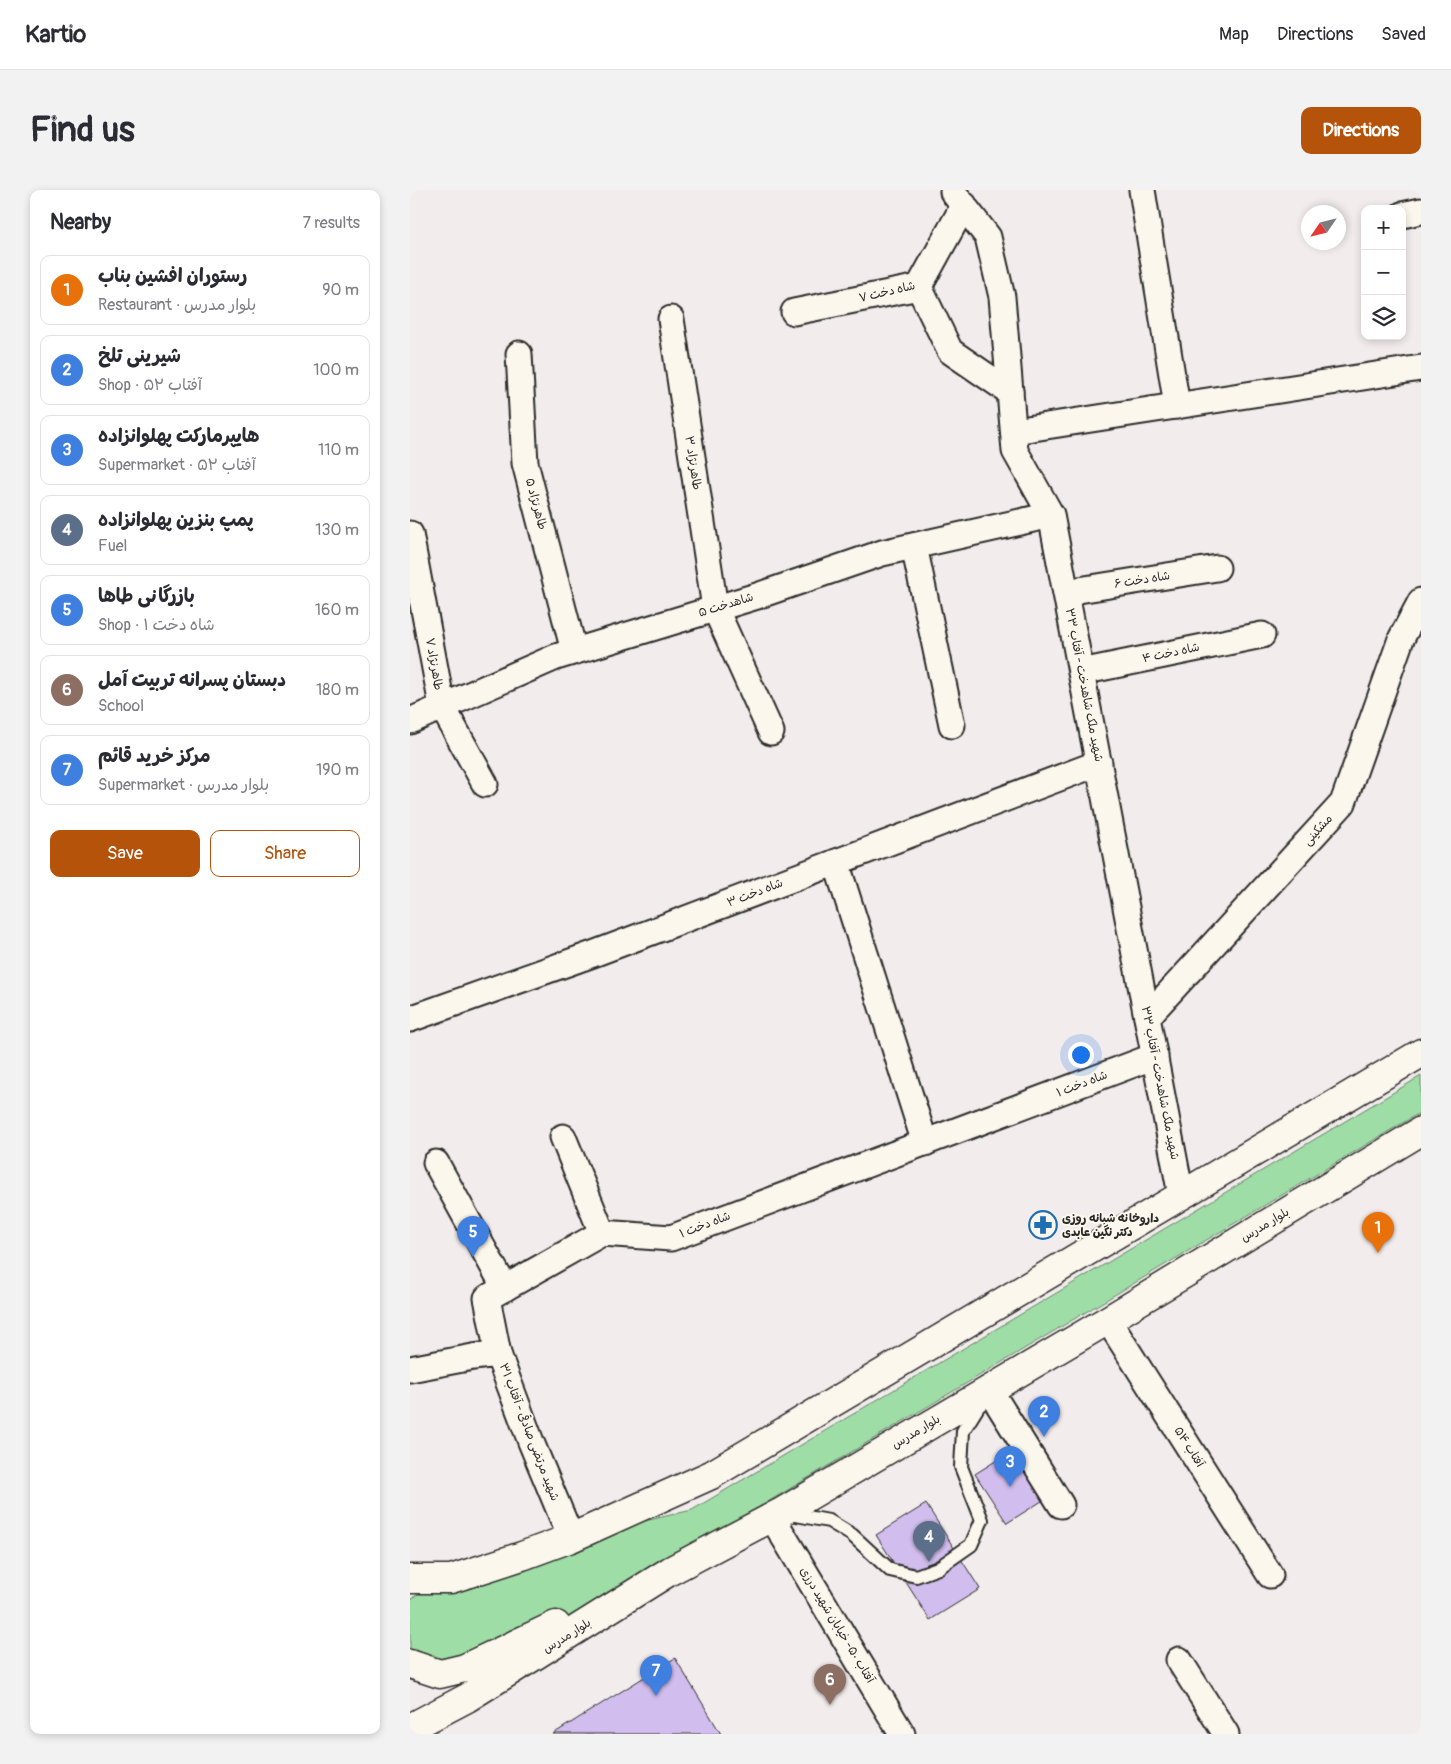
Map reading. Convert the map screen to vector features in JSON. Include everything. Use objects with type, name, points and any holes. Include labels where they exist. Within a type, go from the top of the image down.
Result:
[{"type":"main road","points":[[410,1600],[423,1590],[451,1578],[571,1538],[711,1475],[1421,1052]]},
{"type":"main road","name":"بلوار مدرس","points":[[410,1728],[467,1698],[670,1571],[776,1515],[1108,1320],[1421,1132]]},
{"type":"main road","points":[[410,1664],[440,1674],[464,1668],[670,1571]]},
{"type":"main road","points":[[410,1579],[451,1578]]},
{"type":"street","points":[[1142,190],[1177,406]]},
{"type":"street","name":"شاه دخت ۷","points":[[794,312],[919,287],[959,198]]},
{"type":"street","name":"شهید ملک شاهدخت - آفتاب ۳۳","points":[[959,198],[988,237],[1002,297],[1015,451],[1051,515],[1181,1195]]},
{"type":"street","points":[[1406,214],[1421,212]]},
{"type":"street","points":[[919,287],[950,351],[1010,392]]},
{"type":"street","name":"طاهرنژاد ۳","points":[[671,319],[715,608],[771,732]]},
{"type":"street","name":"طاهرنژاد ۵","points":[[519,354],[525,463],[574,651]]},
{"type":"street","points":[[1014,431],[1421,368]]},
{"type":"street","name":"شاهدخت ۵","points":[[410,720],[574,651],[757,596],[882,553],[1051,515]]},
{"type":"street","name":"طاهرنژاد ۷","points":[[410,534],[442,706],[485,784]]},
{"type":"street","points":[[914,546],[952,725]]},
{"type":"street","name":"شاه دخت ۶","points":[[1066,592],[1217,568]]},
{"type":"street","name":"مشکینی","points":[[1147,1017],[1343,803],[1401,639],[1421,601]]},
{"type":"street","name":"شاه دخت ۴","points":[[1081,672],[1262,634]]},
{"type":"street","name":"شاه دخت ۳","points":[[410,1020],[592,954],[1099,763]]},
{"type":"street","points":[[836,862],[924,1143]]},
{"type":"street","name":"شاه دخت ۱","points":[[602,1233],[671,1238],[1155,1056]]},
{"type":"street","points":[[498,1354],[487,1298],[602,1233],[563,1137]]},
{"type":"street","points":[[436,1163],[505,1288]]},
{"type":"street","name":"آفتاب ۵۴","points":[[1108,1320],[1270,1575]]},
{"type":"street","name":"شهید مرتضی صادقی - آفتاب ۳۱","points":[[410,1369],[498,1354],[530,1442],[571,1538]]},
{"type":"street","points":[[989,1389],[1061,1505]]},
{"type":"street","name":"آفتاب ۵۰- خیابان شهید درزی","points":[[776,1515],[902,1734]]},
{"type":"street","points":[[1179,1660],[1226,1734]]},
{"type":"street","points":[[421,1734],[467,1698]]},
{"type":"lane","points":[[776,1515],[829,1522],[852,1536],[890,1570],[916,1576],[938,1568],[971,1545],[982,1520],[961,1467],[963,1431],[989,1389]]},
{"type":"green space","points":[[1421,1076],[1421,1112],[709,1537],[605,1602],[465,1668],[410,1664],[410,1600],[423,1590],[571,1538],[692,1510]]},
{"type":"building","points":[[1013,1450],[1045,1499],[1007,1523],[975,1474]]},
{"type":"building","points":[[926,1504],[980,1589],[930,1620],[876,1535]]},
{"type":"building","points":[[675,1658],[721,1734],[553,1734]]},
{"type":"place","name":"داروخانه شبانه روزی دکتر نگین عابدی","points":[[1043,1225]]},
{"type":"place","name":"رستوران افشین بناب","points":[[1378,1253]]},
{"type":"place","name":"بازرگانی طاها","points":[[473,1257]]},
{"type":"place","name":"شیرینی تلخ","points":[[1044,1437]]},
{"type":"place","name":"هایپرمارکت پهلوانزاده","points":[[1010,1487]]},
{"type":"place","name":"پمپ بنزین پهلوانزاده","points":[[929,1562]]},
{"type":"place","name":"مرکز خرید قائم","points":[[656,1696]]},
{"type":"place","name":"دبستان پسرانه تربیت آمل","points":[[830,1705]]}]
